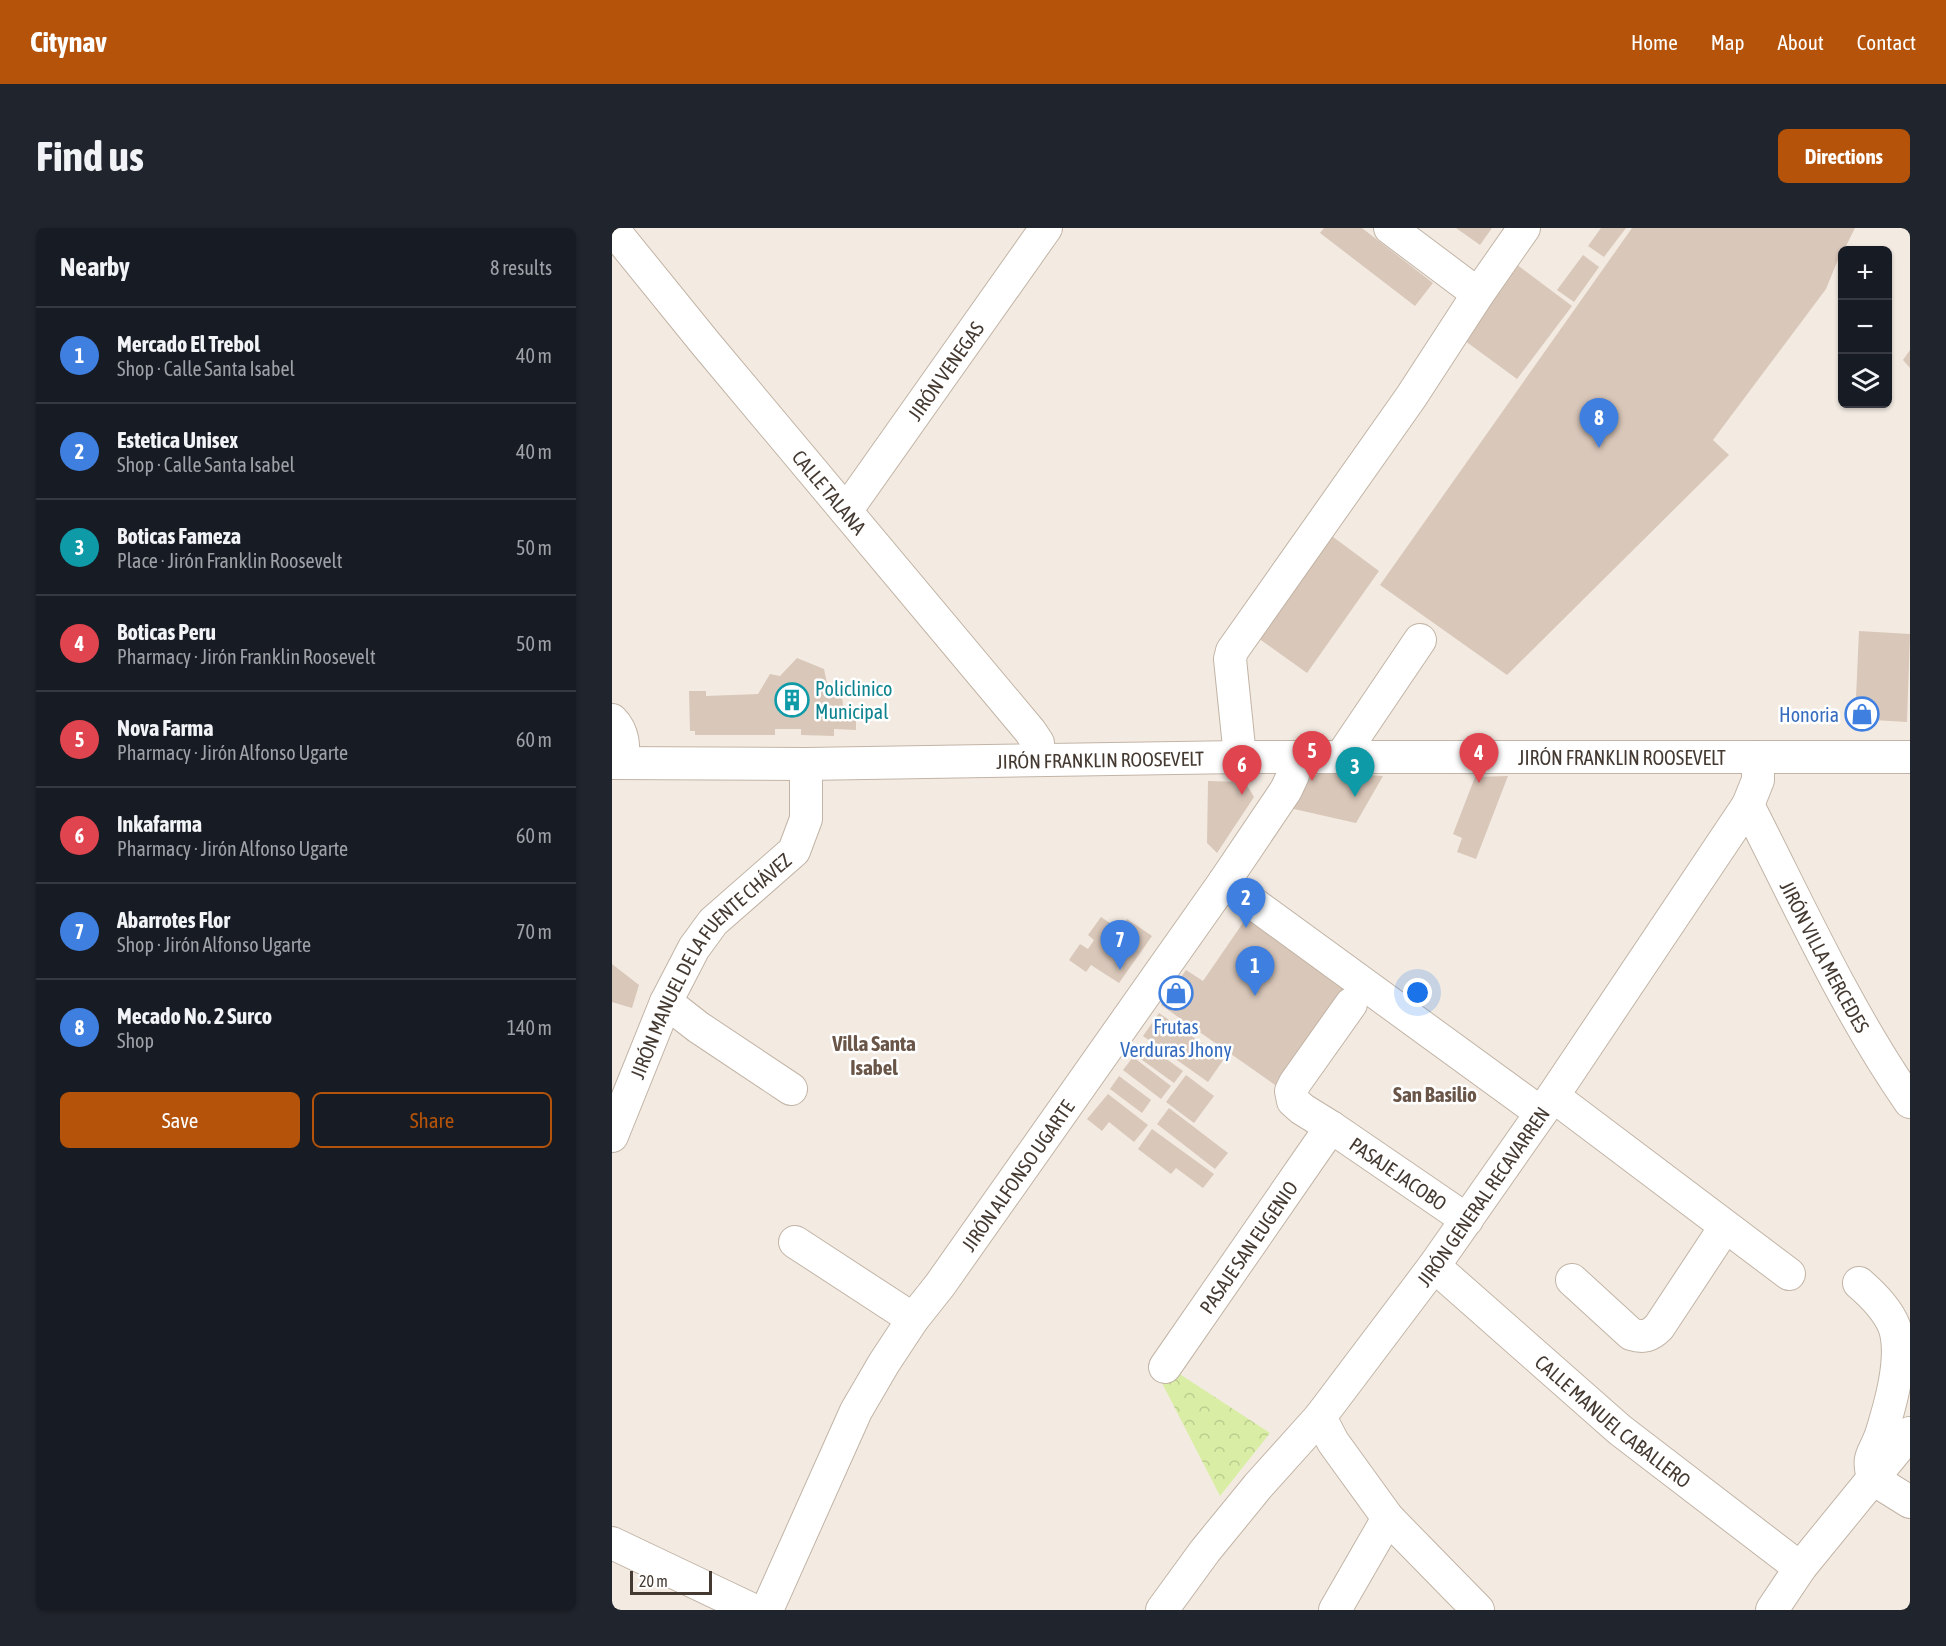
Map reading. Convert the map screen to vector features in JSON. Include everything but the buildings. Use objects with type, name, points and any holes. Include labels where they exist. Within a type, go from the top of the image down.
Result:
[{"type":"street","name":"CALLE TALANA","points":[[612,228],[1030,731],[1038,743],[1039,760]]},
{"type":"street","points":[[1390,228],[1478,294]]},
{"type":"street","points":[[1240,758],[1230,659],[1232,651],[1411,397],[1524,228]]},
{"type":"street","name":"JIRÓN VENEGAS","points":[[846,512],[1036,232]]},
{"type":"street","points":[[1341,758],[1420,640]]},
{"type":"street","points":[[612,720],[624,742],[618,763]]},
{"type":"street","name":"JIRÓN FRANKLIN ROOSEVELT","points":[[618,763],[806,764],[1240,758],[1910,757]]},
{"type":"street","name":"JIRÓN ALFONSO UGARTE","points":[[767,1610],[856,1411],[884,1363],[1224,882],[1286,790],[1293,775],[1293,758]]},
{"type":"street","name":"JIRÓN GENERAL RECAVARREN","points":[[1162,1610],[1205,1551],[1258,1486],[1320,1417],[1467,1220],[1748,804],[1758,780],[1758,758]]},
{"type":"street","name":"JIRÓN MANUEL DE LA FUENTE CHÁVEZ","points":[[612,1136],[666,1002],[694,948],[713,922],[794,851],[806,819],[806,764]]},
{"type":"street","name":"JIRÓN VILLA MERCEDES","points":[[1748,804],[1822,952],[1885,1067],[1910,1102]]},
{"type":"street","points":[[1224,882],[1725,1227],[1789,1274]]},
{"type":"street","points":[[666,1002],[698,1027],[791,1089]]},
{"type":"street","name":"PASAJE JACOBO","points":[[1351,1004],[1295,1083],[1291,1091],[1293,1101],[1467,1220]]},
{"type":"street","name":"PASAJE SAN EUGENIO","points":[[1165,1367],[1331,1126]]},
{"type":"street","points":[[1572,1280],[1631,1334],[1641,1337],[1651,1335],[1659,1327],[1725,1227]]},
{"type":"street","points":[[795,1242],[913,1319]]},
{"type":"street","name":"CALLE MANUEL CABALLERO","points":[[1434,1266],[1620,1430],[1790,1595]]},
{"type":"street","points":[[1859,1283],[1873,1294],[1894,1326],[1898,1347],[1896,1372],[1888,1408],[1880,1438],[1870,1460],[1873,1479],[1910,1503]]},
{"type":"street","points":[[1320,1417],[1349,1466],[1388,1518],[1478,1610]]},
{"type":"street","points":[[1790,1595],[1873,1479],[1910,1433]]},
{"type":"street","points":[[1335,1610],[1388,1518]]},
{"type":"street","points":[[612,1544],[753,1610]]},
{"type":"green space","points":[[1175,1371],[1270,1433],[1220,1496],[1162,1383]]},
{"type":"place","name":"Mecado No. 2 Surco","points":[[1599,448]]},
{"type":"place","name":"Policlinico Municipal","points":[[792,700]]},
{"type":"place","name":"Honoria","points":[[1862,714]]},
{"type":"place","name":"Nova Farma","points":[[1312,781]]},
{"type":"place","name":"Boticas Peru","points":[[1479,783]]},
{"type":"place","name":"Inkafarma","points":[[1242,795]]},
{"type":"place","name":"Boticas Fameza","points":[[1355,797]]},
{"type":"place","name":"Estetica Unisex","points":[[1246,928]]},
{"type":"place","name":"Abarrotes Flor","points":[[1120,970]]},
{"type":"place","name":"Frutas Verduras Jhony","points":[[1176,993]]},
{"type":"place","name":"Mercado El Trebol","points":[[1255,996]]},
{"type":"district","name":"Villa Santa Isabel","points":[[874,1055]]},
{"type":"district","name":"San Basilio","points":[[1435,1094]]}]
